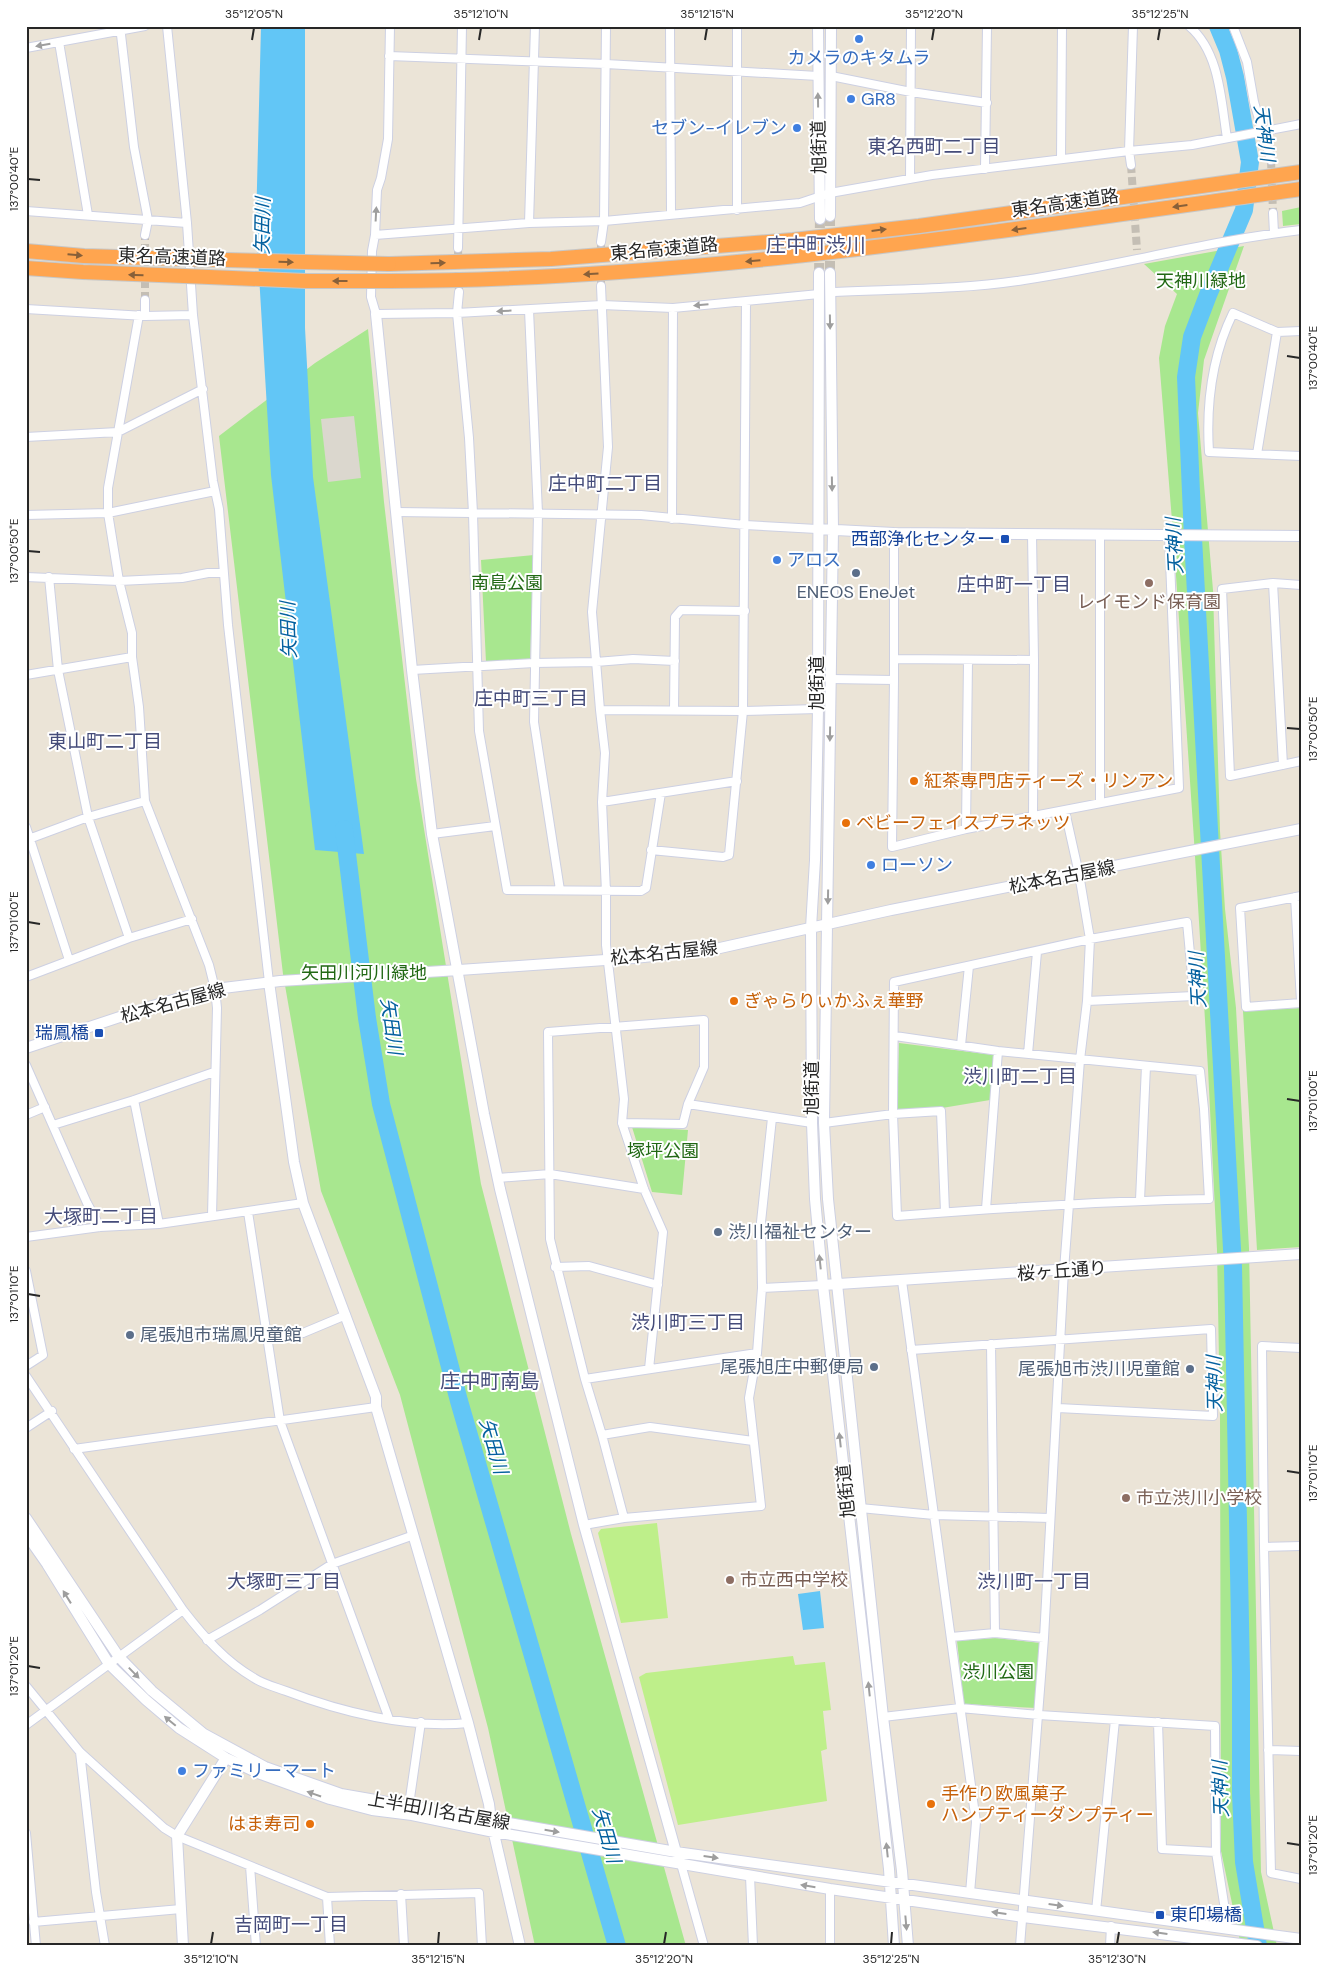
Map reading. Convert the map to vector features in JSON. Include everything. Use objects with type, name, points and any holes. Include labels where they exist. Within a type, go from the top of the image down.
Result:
[{"type":"highway","name":"東名高速道路","points":[[26,251],[84,256],[308,263],[389,264],[551,259],[793,240],[919,226],[1301,172]]},
{"type":"highway","name":"東名高速道路","points":[[26,268],[306,281],[550,277],[795,258],[1301,189]]},
{"type":"street","points":[[26,48],[120,29],[145,26]]},
{"type":"street","points":[[167,26],[187,223],[193,315],[215,491],[219,509],[223,573],[269,982],[294,1162],[303,1203],[376,1397],[376,1407],[468,1723],[489,1804],[491,1821],[520,1946]]},
{"type":"street","points":[[390,26],[388,139],[377,190],[375,234],[372,251],[371,297],[376,314],[412,670],[432,834],[459,970],[484,1114],[498,1178],[584,1525],[704,1946]]},
{"type":"street","points":[[458,248],[462,26]]},
{"type":"street","points":[[530,222],[535,26]]},
{"type":"street","points":[[601,242],[604,221],[606,26]]},
{"type":"street","points":[[670,26],[671,214]]},
{"type":"street","points":[[737,26],[737,210]]},
{"type":"street","name":"旭街道","points":[[818,26],[819,197],[825,217],[830,193],[831,26]]},
{"type":"street","points":[[910,179],[911,26]]},
{"type":"street","points":[[986,169],[987,26]]},
{"type":"street","points":[[1061,159],[1062,26]]},
{"type":"street","points":[[1130,165],[1133,26]]},
{"type":"street","points":[[1189,26],[1207,49],[1215,70],[1230,138]]},
{"type":"street","points":[[1233,26],[1247,62],[1254,102],[1271,160]]},
{"type":"street","points":[[120,29],[134,147],[148,220],[145,235]]},
{"type":"street","points":[[59,42],[88,215]]},
{"type":"street","points":[[390,56],[461,57],[818,76]]},
{"type":"street","points":[[831,76],[911,92],[987,103]]},
{"type":"street","points":[[375,234],[530,222],[604,221],[800,203],[830,193],[910,179],[1061,159],[1192,145],[1261,130],[1301,124]]},
{"type":"street","points":[[26,211],[187,223]]},
{"type":"street","points":[[1273,213],[1274,233]]},
{"type":"street","points":[[830,292],[981,285],[1024,280],[1214,242],[1301,230]]},
{"type":"street","points":[[1136,259],[1137,250]]},
{"type":"street","name":"旭街道","points":[[819,273],[818,709],[815,860],[811,928],[812,1123],[815,1206],[822,1285],[891,1899]]},
{"type":"street","name":"旭街道","points":[[830,273],[833,530],[824,1122],[828,1199],[882,1717],[903,1885]]},
{"type":"street","points":[[601,286],[608,447],[592,612],[605,753],[602,802],[606,945],[624,1099],[622,1123],[644,1188],[663,1232],[649,1369]]},
{"type":"street","points":[[459,292],[457,313],[469,438],[473,513],[480,730],[507,890],[606,892],[641,891],[646,888],[661,793]]},
{"type":"street","points":[[376,314],[457,313],[602,305],[673,308],[819,294]]},
{"type":"street","points":[[145,300],[108,488],[108,513],[119,581],[132,634],[132,657],[139,707],[145,801],[192,919],[209,965],[215,989],[217,1008],[212,1216]]},
{"type":"street","points":[[651,850],[723,857],[729,854],[744,711],[746,301]]},
{"type":"street","points":[[672,519],[673,308]]},
{"type":"street","points":[[26,309],[142,315],[193,315]]},
{"type":"street","points":[[529,310],[538,514],[534,722],[560,890]]},
{"type":"street","points":[[1301,331],[1277,332],[1233,313],[1214,367],[1208,414],[1209,452],[1301,456]]},
{"type":"street","points":[[1257,454],[1277,332]]},
{"type":"street","points":[[26,437],[118,432],[203,389]]},
{"type":"street","points":[[26,515],[108,513],[215,491]]},
{"type":"street","points":[[396,512],[641,515],[746,525],[894,533],[1301,536]]},
{"type":"street","points":[[894,533],[892,847],[966,829],[1179,788],[1173,535]]},
{"type":"street","points":[[1032,534],[1034,660],[1033,816]]},
{"type":"street","points":[[1100,535],[1100,802]]},
{"type":"street","points":[[26,577],[119,581],[182,578],[208,572],[223,573]]},
{"type":"street","points":[[49,577],[58,670],[88,817],[129,938]]},
{"type":"street","points":[[1301,585],[1273,584],[1222,589],[1230,776],[1301,761]]},
{"type":"street","points":[[1273,584],[1283,765]]},
{"type":"street","points":[[674,710],[675,617],[677,612],[681,610],[745,611]]},
{"type":"street","points":[[26,675],[132,657]]},
{"type":"street","points":[[412,670],[633,659],[674,660]]},
{"type":"street","points":[[894,659],[1034,660]]},
{"type":"street","points":[[966,829],[968,660]]},
{"type":"street","points":[[831,679],[894,680]]},
{"type":"street","points":[[600,710],[744,711],[818,709]]},
{"type":"street","points":[[602,802],[737,781]]},
{"type":"street","points":[[28,839],[88,817],[145,801]]},
{"type":"street","points":[[1020,1946],[1024,1916],[1039,1715],[1058,1408],[1064,1270],[1080,1060],[1087,1001],[1090,939],[1065,810]]},
{"type":"street","points":[[26,826],[28,839],[69,960]]},
{"type":"street","points":[[432,834],[495,826]]},
{"type":"street","name":"松本名古屋線","points":[[26,1048],[165,1002],[215,989],[280,981],[459,970],[710,950],[828,924],[1301,829]]},
{"type":"street","points":[[1298,897],[1301,1002],[1246,1007],[1240,908],[1298,897]]},
{"type":"street","points":[[26,977],[129,938],[192,919]]},
{"type":"street","points":[[895,1036],[998,1051],[1200,1071],[1209,1199],[1140,1200],[898,1216],[893,1114],[894,982],[1090,939],[1187,922],[1194,996],[1087,1001]]},
{"type":"street","points":[[1028,1054],[1037,952]]},
{"type":"street","points":[[961,1045],[969,966]]},
{"type":"street","points":[[622,1123],[683,1124],[688,1104],[704,1067],[704,1020],[548,1032],[550,1239],[555,1267],[624,1518]]},
{"type":"street","points":[[986,1209],[998,1051]]},
{"type":"street","points":[[26,1065],[54,1125],[83,1196],[100,1227]]},
{"type":"street","points":[[1140,1200],[1146,1066]]},
{"type":"street","points":[[54,1125],[214,1072]]},
{"type":"street","points":[[134,1100],[159,1224]]},
{"type":"street","points":[[688,1104],[812,1123]]},
{"type":"street","points":[[26,1115],[45,1106]]},
{"type":"street","points":[[824,1122],[893,1114],[941,1112],[945,1212]]},
{"type":"street","points":[[584,1525],[624,1518],[761,1506],[749,1398],[757,1353],[762,1288],[761,1222],[772,1118]]},
{"type":"street","points":[[498,1178],[550,1174],[644,1188]]},
{"type":"street","points":[[26,1237],[100,1227],[159,1224],[303,1203]]},
{"type":"street","points":[[248,1212],[280,1420],[389,1719]]},
{"type":"street","name":"桜ヶ丘通り","points":[[822,1285],[1301,1254]]},
{"type":"street","points":[[555,1267],[589,1266],[658,1285]]},
{"type":"street","points":[[26,1271],[42,1355],[26,1366]]},
{"type":"street","points":[[902,1281],[976,1822],[970,1893]]},
{"type":"street","points":[[762,1288],[822,1285]]},
{"type":"street","points":[[267,1338],[303,1333],[346,1315]]},
{"type":"street","points":[[911,1350],[1211,1328],[1214,1416],[1058,1408]]},
{"type":"street","points":[[992,1344],[992,1516],[995,1633]]},
{"type":"street","points":[[1301,1348],[1262,1346],[1271,1873],[1301,1879]]},
{"type":"street","points":[[585,1379],[757,1353]]},
{"type":"street","points":[[26,1376],[52,1411],[74,1449],[183,1610],[207,1640],[235,1666],[256,1680],[306,1699],[367,1715],[420,1722],[468,1723]]},
{"type":"street","points":[[74,1449],[376,1407]]},
{"type":"street","points":[[26,1428],[52,1411]]},
{"type":"street","points":[[602,1435],[650,1427],[753,1441]]},
{"type":"street","points":[[860,1508],[934,1515],[1050,1518]]},
{"type":"street","name":"上半田川名古屋線","points":[[26,1518],[119,1657],[152,1691],[204,1734],[265,1766],[341,1794],[676,1852],[1301,1940]]},
{"type":"street","name":"上半田川名古屋線","points":[[26,1534],[47,1564],[109,1664],[146,1700],[179,1728],[226,1758],[330,1800],[372,1810],[412,1815],[516,1836],[891,1899],[1111,1926],[1186,1941],[1257,1946]]},
{"type":"street","points":[[207,1640],[260,1610],[332,1564],[414,1535]]},
{"type":"street","points":[[1264,1547],[1301,1546]]},
{"type":"street","points":[[26,1725],[183,1610]]},
{"type":"street","points":[[951,1637],[995,1633],[1044,1638]]},
{"type":"street","points":[[26,1686],[47,1709],[80,1752],[164,1828],[177,1836],[327,1897],[479,1893],[482,1946]]},
{"type":"street","points":[[882,1717],[960,1708],[1215,1726],[1216,1852],[1228,1929]]},
{"type":"street","points":[[1096,1911],[1115,1720]]},
{"type":"street","points":[[409,1805],[420,1722]]},
{"type":"street","points":[[1158,1722],[1162,1849],[1216,1852]]},
{"type":"street","points":[[1268,1750],[1301,1751]]},
{"type":"street","points":[[80,1752],[105,1946]]},
{"type":"street","points":[[183,1946],[177,1836],[226,1758]]},
{"type":"street","points":[[26,1833],[36,1946]]},
{"type":"street","points":[[250,1866],[256,1946]]},
{"type":"street","points":[[750,1876],[753,1946]]},
{"type":"street","points":[[903,1885],[908,1946]]},
{"type":"street","points":[[830,1889],[830,1946]]},
{"type":"street","points":[[401,1894],[404,1946]]},
{"type":"street","points":[[327,1897],[330,1946]]},
{"type":"street","points":[[891,1899],[894,1946]]},
{"type":"street","points":[[34,1922],[181,1909]]},
{"type":"street","points":[[1110,1946],[1111,1926]]},
{"type":"green space","points":[[1301,207],[1301,224],[1283,226],[1282,211]]},
{"type":"green space","name":"天神川緑地","points":[[1244,246],[1204,360],[1198,413],[1213,590],[1220,831],[1225,909],[1236,1008],[1249,1248],[1261,1872],[1277,1946],[1241,1946],[1221,1851],[1220,1415],[1217,1250],[1194,840],[1159,358],[1165,326],[1177,294],[1144,264]]},
{"type":"green space","name":"矢田川河川緑地","points":[[368,329],[384,502],[416,779],[481,1184],[571,1534],[686,1946],[535,1946],[488,1728],[400,1395],[321,1191],[283,974],[219,436],[315,363]]},
{"type":"green space","name":"南島公園","points":[[534,555],[530,659],[486,662],[481,560]]},
{"type":"green space","points":[[1301,1008],[1301,1247],[1257,1250],[1243,1011]]},
{"type":"green space","points":[[899,1043],[994,1055],[990,1100],[942,1108],[897,1111]]},
{"type":"green space","name":"塚坪公園","points":[[632,1127],[688,1130],[682,1195],[652,1192]]},
{"type":"green space","points":[[657,1523],[668,1618],[621,1623],[598,1533],[601,1529]]},
{"type":"green space","name":"渋川公園","points":[[995,1638],[1040,1643],[1036,1708],[964,1704],[957,1641]]},
{"type":"green space","points":[[793,1656],[795,1665],[825,1662],[831,1710],[823,1711],[827,1749],[821,1751],[827,1801],[678,1825],[639,1677],[646,1673]]},
{"type":"shaded area","points":[[354,416],[361,478],[328,482],[321,419]]},
{"type":"water","points":[[261,26],[305,26],[305,328],[313,477],[364,854],[315,850],[271,475],[256,225]]},
{"type":"water","points":[[820,1591],[824,1628],[803,1630],[798,1594]]},
{"type":"waterway","name":"天神川","points":[[1218,26],[1228,50],[1235,77],[1250,162],[1244,210],[1192,337],[1186,377],[1193,538],[1233,1267],[1241,1673],[1241,1793],[1244,1862],[1258,1946]]},
{"type":"waterway","name":"矢田川","points":[[344,829],[367,1018],[381,1104],[459,1401],[617,1946]]},
{"type":"tunnel","points":[[1271,160],[1273,213]]},
{"type":"tunnel","points":[[1131,165],[1137,250]]},
{"type":"tunnel","points":[[830,216],[830,273]]},
{"type":"tunnel","points":[[819,273],[820,219]]},
{"type":"tunnel","points":[[145,235],[145,300]]},
{"type":"tunnel","points":[[601,242],[601,286]]},
{"type":"tunnel","points":[[458,248],[459,292]]},
{"type":"place","name":"カメラのキタムラ","points":[[859,39]]},
{"type":"place","name":"GR8","points":[[851,99]]},
{"type":"place","name":"セブン-イレブン","points":[[797,128]]},
{"type":"place","name":"西部浄化センター","points":[[1005,539]]},
{"type":"place","name":"アロス","points":[[777,560]]},
{"type":"place","name":"ENEOS EneJet","points":[[856,573]]},
{"type":"place","name":"レイモンド保育園","points":[[1149,583]]},
{"type":"place","name":"紅茶専門店ティーズ・リンアン","points":[[914,781]]},
{"type":"place","name":"ベビーフェイスプラネッツ","points":[[846,823]]},
{"type":"place","name":"ローソン","points":[[871,865]]},
{"type":"place","name":"ぎゃらりぃかふぇ華野","points":[[734,1001]]},
{"type":"place","name":"瑞鳳橋","points":[[99,1033]]},
{"type":"place","name":"渋川福祉センター","points":[[718,1232]]},
{"type":"place","name":"尾張旭市瑞鳳児童館","points":[[130,1335]]},
{"type":"place","name":"尾張旭庄中郵便局","points":[[874,1367]]},
{"type":"place","name":"尾張旭市渋川児童館","points":[[1190,1369]]},
{"type":"place","name":"市立渋川小学校","points":[[1126,1498]]},
{"type":"place","name":"市立西中学校","points":[[730,1580]]},
{"type":"place","name":"ファミリーマート","points":[[182,1771]]},
{"type":"place","name":"手作り欧風菓子 ハンプティーダンプティー","points":[[931,1804]]},
{"type":"place","name":"はま寿司","points":[[310,1824]]},
{"type":"place","name":"東印場橋","points":[[1160,1915]]},
{"type":"district","name":"東名西町二丁目","points":[[934,146]]},
{"type":"district","name":"庄中町渋川","points":[[816,245]]},
{"type":"district","name":"庄中町二丁目","points":[[605,483]]},
{"type":"district","name":"庄中町一丁目","points":[[1014,584]]},
{"type":"district","name":"庄中町三丁目","points":[[531,698]]},
{"type":"district","name":"東山町二丁目","points":[[105,741]]},
{"type":"district","name":"渋川町二丁目","points":[[1020,1076]]},
{"type":"district","name":"大塚町二丁目","points":[[101,1216]]},
{"type":"district","name":"渋川町三丁目","points":[[688,1322]]},
{"type":"district","name":"庄中町南島","points":[[490,1381]]},
{"type":"district","name":"大塚町三丁目","points":[[284,1581]]},
{"type":"district","name":"渋川町一丁目","points":[[1034,1581]]},
{"type":"district","name":"吉岡町一丁目","points":[[291,1924]]}]
